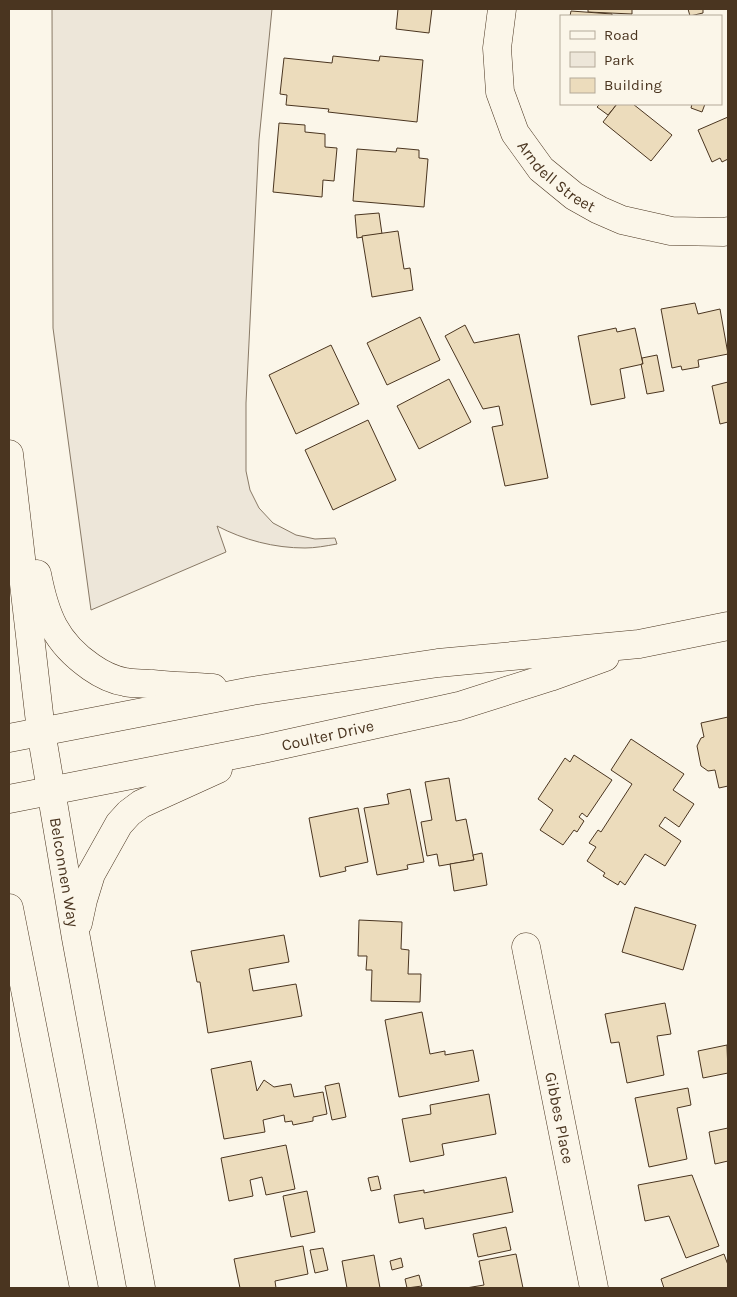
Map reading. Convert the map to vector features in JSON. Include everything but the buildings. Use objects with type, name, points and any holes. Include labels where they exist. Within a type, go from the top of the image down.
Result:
[{"type":"main road","name":"Arndell Street","points":[[502,9],[497,48],[500,92],[515,133],[541,169],[574,196],[622,220],[671,231],[728,231]]},
{"type":"main road","points":[[9,440],[41,595],[49,617],[68,649],[101,674],[124,682],[252,691]]},
{"type":"main road","name":"Belconnen Way","points":[[9,454],[41,732],[76,938],[141,1288]]},
{"type":"main road","name":"Coulter Drive","points":[[9,738],[252,691],[438,663],[639,644],[728,626]]},
{"type":"main road","name":"Coulter Drive","points":[[9,799],[263,749],[458,706],[550,677],[639,644]]},
{"type":"main road","points":[[76,938],[82,900],[91,874],[119,824],[129,813],[141,804],[263,749]]},
{"type":"main road","points":[[9,908],[84,1288]]},
{"type":"main road","name":"Gibbes Place","points":[[526,947],[594,1288]]},
{"type":"main road","points":[[9,977],[38,1052]]},
{"type":"green space","points":[[52,9],[272,9],[259,140],[246,403],[246,471],[250,490],[259,508],[273,523],[296,535],[315,539],[335,538],[337,544],[309,548],[282,547],[249,539],[217,526],[226,552],[91,610],[53,328]]}]
